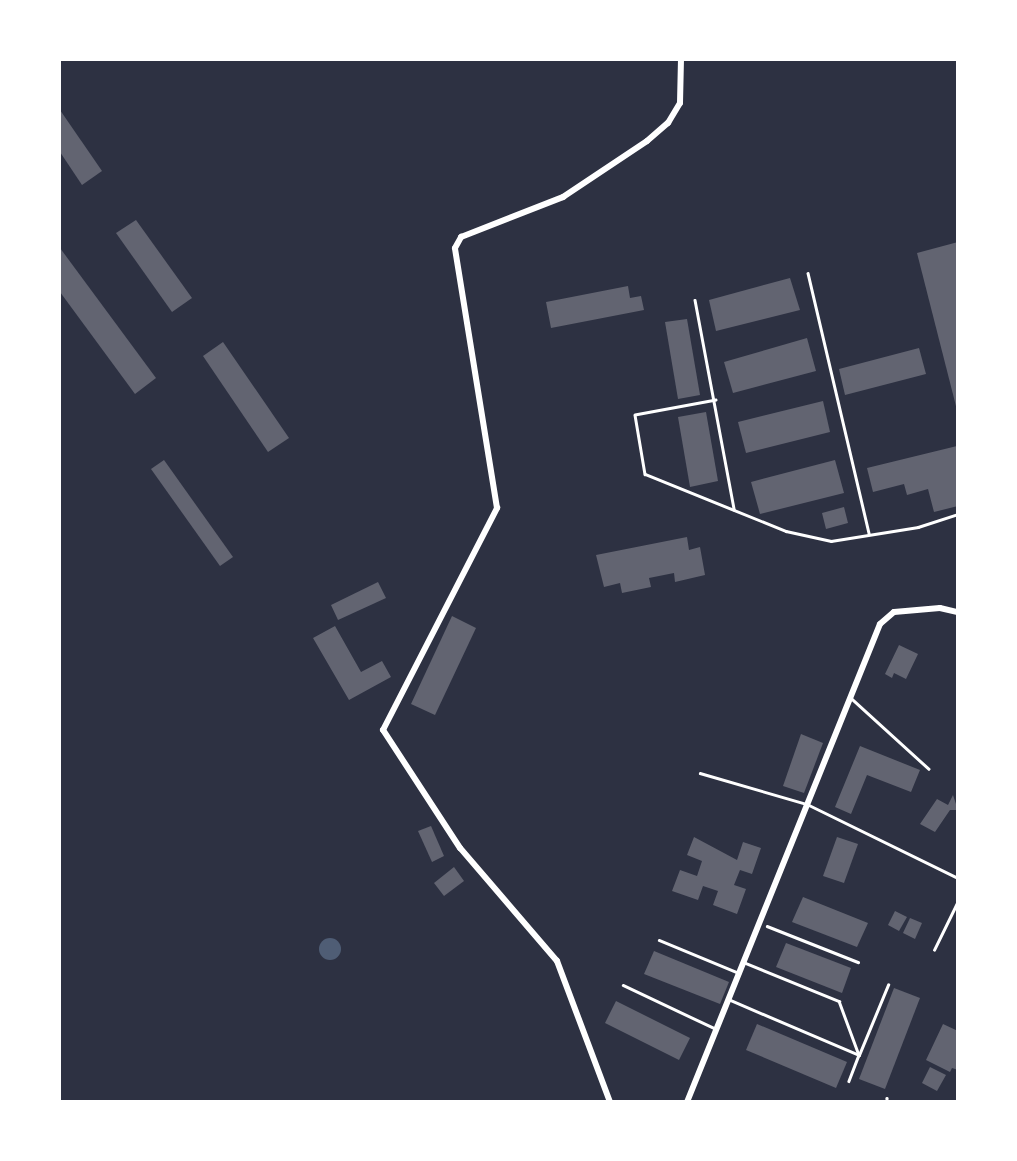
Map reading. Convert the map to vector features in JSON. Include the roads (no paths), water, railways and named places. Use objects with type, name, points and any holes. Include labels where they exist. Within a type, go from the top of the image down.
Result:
[{"type":"street","points":[[610,1101],[557,961],[460,848],[383,730],[496,508],[455,248],[461,237],[563,197],[647,141],[668,123],[680,103],[681,60]]},
{"type":"street","points":[[687,1101],[880,624],[894,612],[940,608],[957,612]]},
{"type":"lane","points":[[808,272],[869,533]]},
{"type":"lane","points":[[695,300],[716,400],[734,509]]},
{"type":"lane","points":[[716,400],[635,415],[645,474],[700,500],[734,509],[786,531],[831,541],[918,527],[957,514]]},
{"type":"lane","points":[[850,698],[929,769]]},
{"type":"lane","points":[[700,773],[807,804],[957,878]]},
{"type":"lane","points":[[934,950],[957,901]]},
{"type":"lane","points":[[659,940],[739,973]]},
{"type":"lane","points":[[743,962],[839,1001],[859,1055]]},
{"type":"lane","points":[[623,985],[716,1029]]},
{"type":"lane","points":[[849,1081],[888,985]]},
{"type":"lane","points":[[729,999],[859,1055]]},
{"type":"water","points":[[330,938],[338,941],[341,949],[338,957],[330,960],[322,957],[319,949],[322,941]]}]
